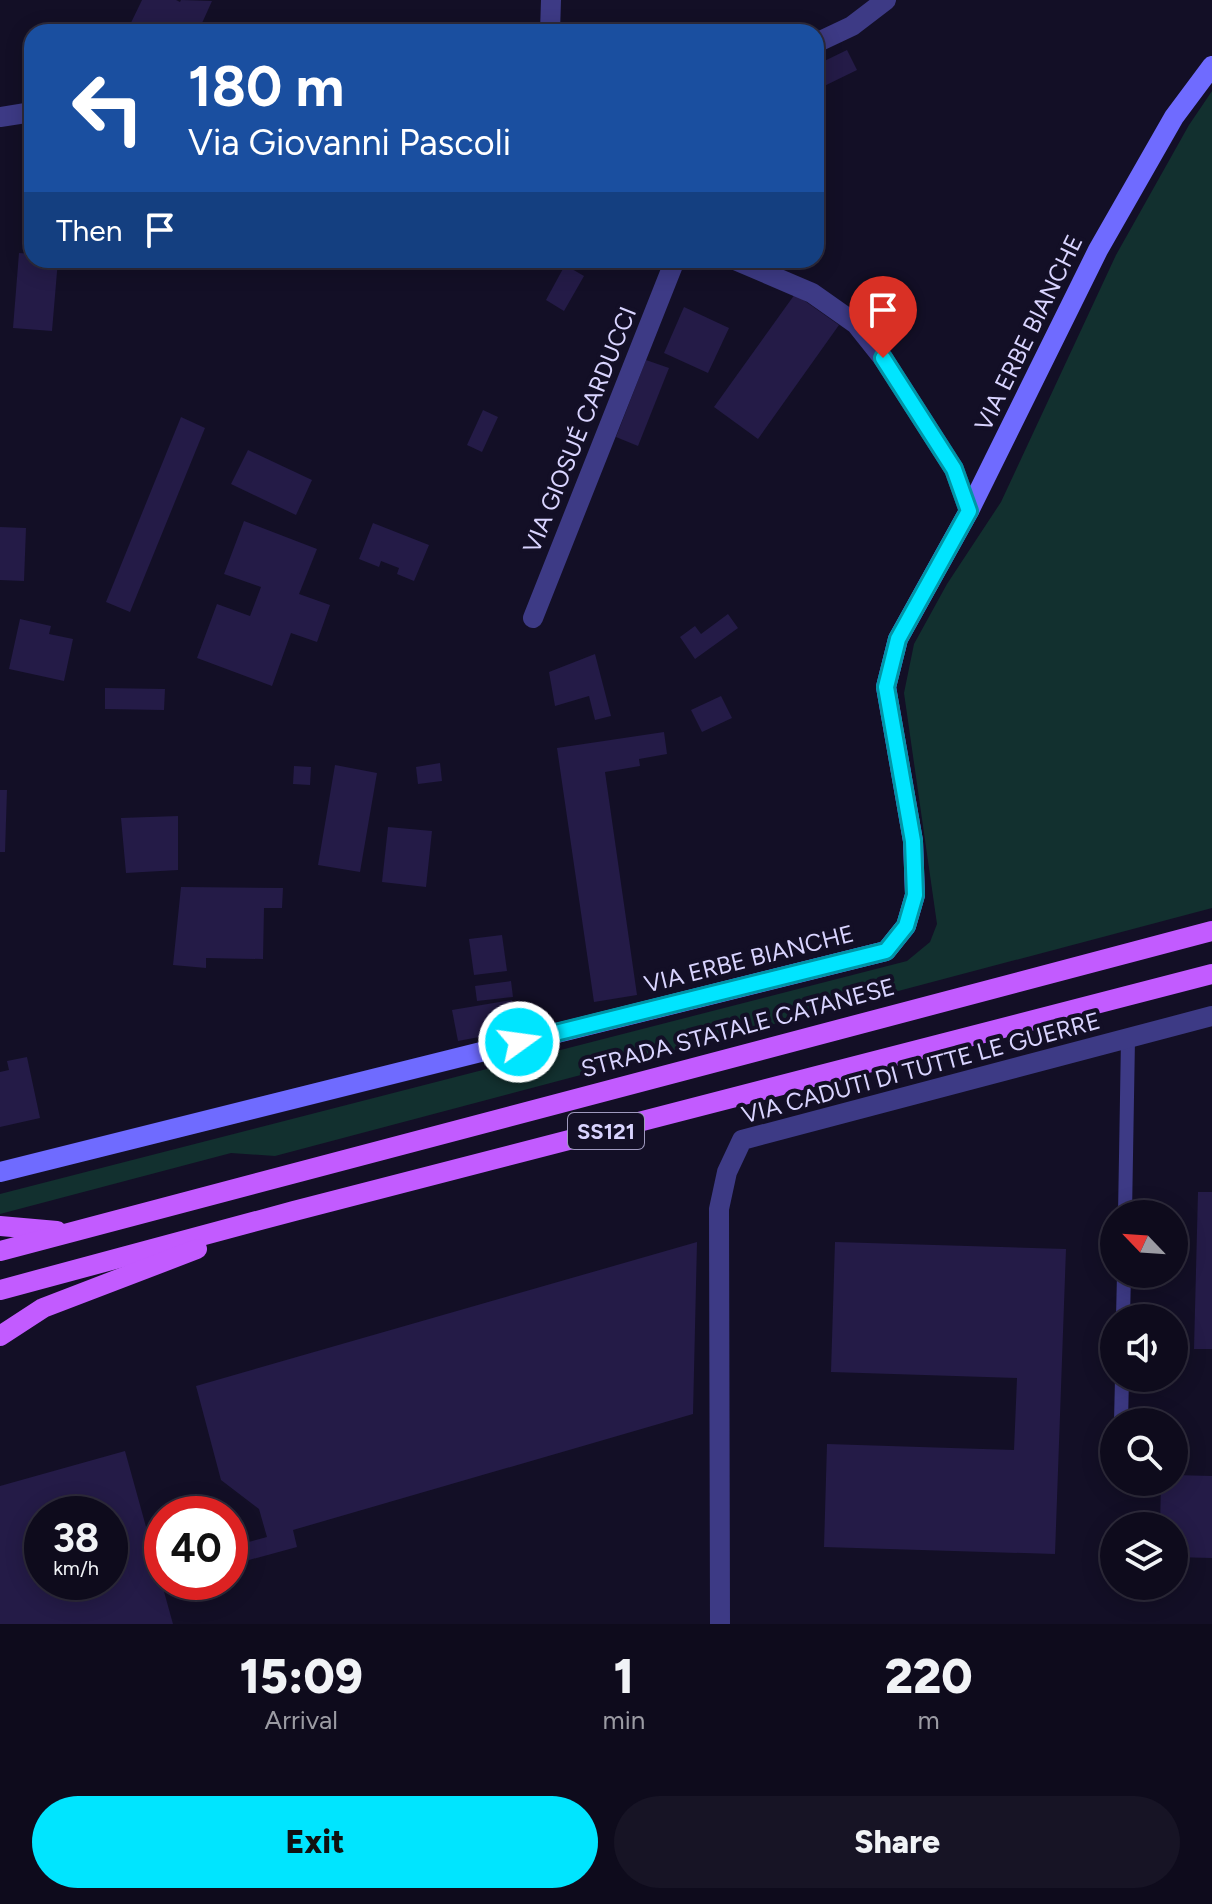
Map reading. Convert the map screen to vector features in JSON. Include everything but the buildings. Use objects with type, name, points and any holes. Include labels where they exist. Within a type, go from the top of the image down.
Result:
[{"type":"main road","name":"STRADA STATALE CATANESE","points":[[0,1251],[1212,931]]},
{"type":"main road","name":"SS121","points":[[0,1290],[1212,974]]},
{"type":"main road","points":[[0,1336],[43,1308],[294,1211]]},
{"type":"main road","points":[[0,1226],[72,1232]]},
{"type":"street","points":[[550,24],[551,0]]},
{"type":"street","points":[[824,39],[852,26],[886,0]]},
{"type":"street","name":"VIA ERBE BIANCHE","points":[[0,1172],[886,951],[906,926],[915,895],[913,841],[886,687],[898,639],[969,511],[1098,250],[1174,117],[1212,66]]},
{"type":"street","points":[[0,117],[24,113]]},
{"type":"street","name":"VIA GIOSUÉ CARDUCCI","points":[[533,618],[672,268]]},
{"type":"street","points":[[754,268],[812,293],[856,324],[883,358],[954,469],[969,511]]},
{"type":"street","name":"VIA CADUTI DI TUTTE LE GUERRE","points":[[720,1624],[719,1209],[727,1172],[742,1140],[1212,1016]]},
{"type":"lane","points":[[1125,1200],[1128,1039]]},
{"type":"green space","points":[[1212,91],[1212,908],[275,1156],[231,1153],[0,1214],[0,1194],[907,961],[930,942],[937,924],[904,693],[914,644],[947,584],[1001,502],[1116,255],[1189,125]]},
{"type":"route","points":[[519,1042],[886,951],[906,926],[915,895],[913,841],[886,687],[898,639],[969,511],[954,469],[883,358]]}]
